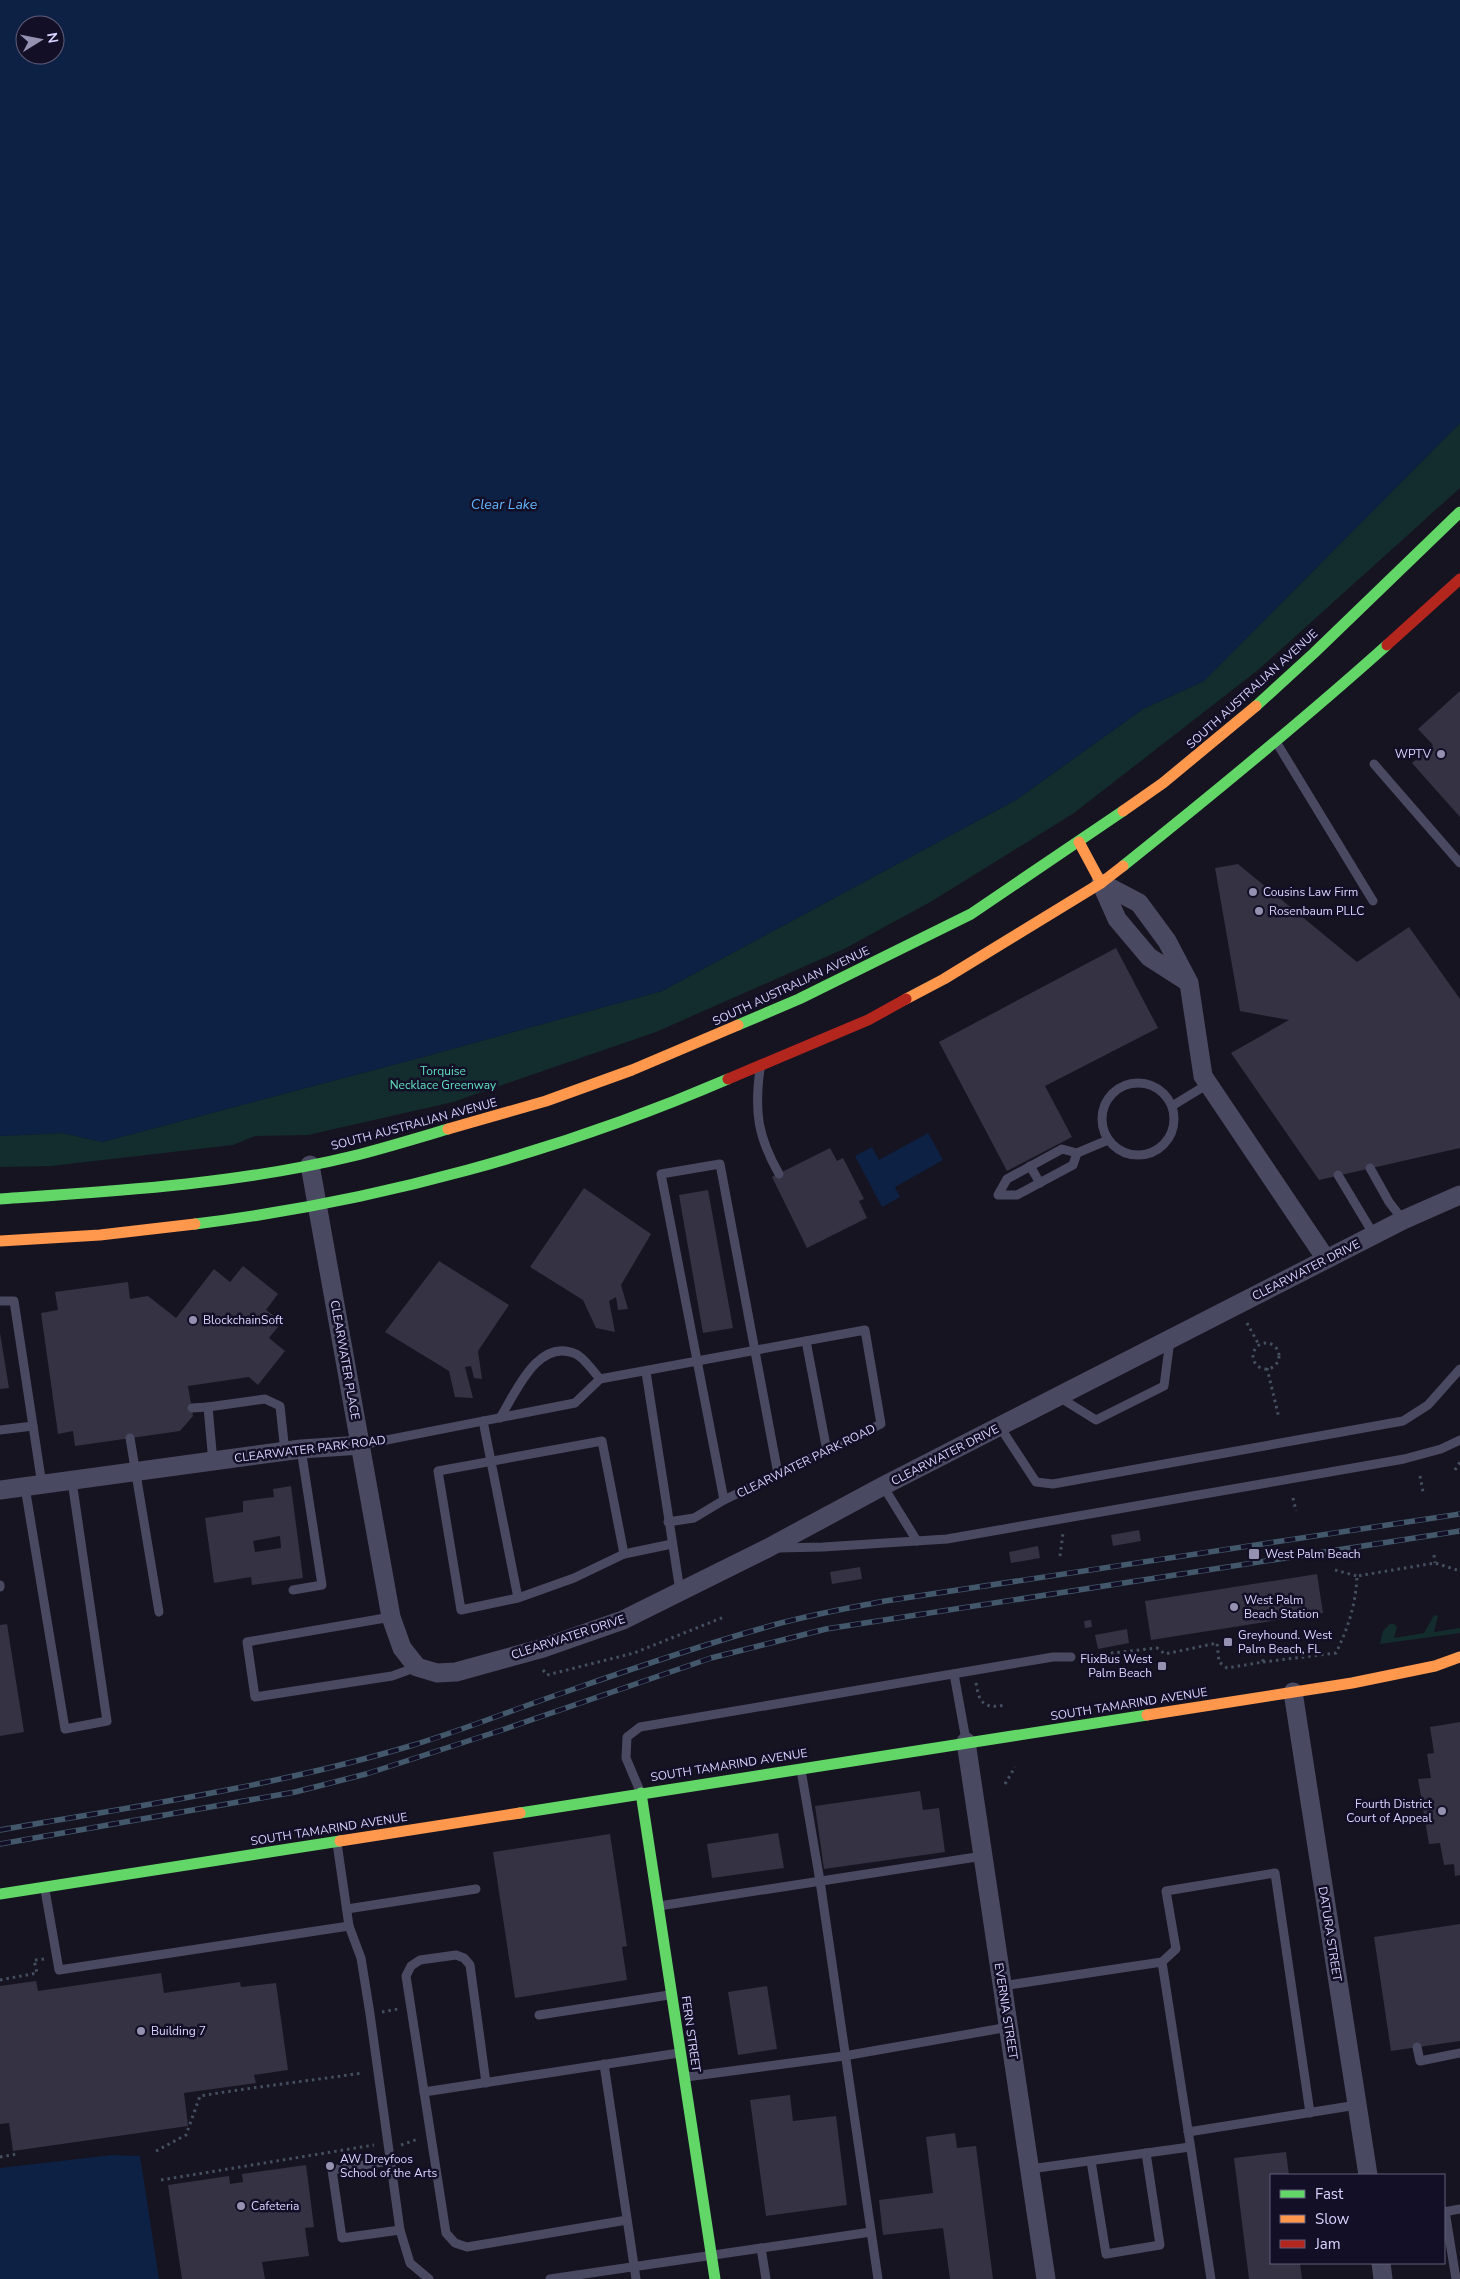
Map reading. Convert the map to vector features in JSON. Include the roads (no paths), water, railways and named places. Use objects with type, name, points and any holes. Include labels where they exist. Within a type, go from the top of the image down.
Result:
[{"type":"main road","name":"SOUTH AUSTRALIAN AVENUE","points":[[0,1199],[139,1189],[208,1181],[310,1165],[373,1151],[537,1104],[632,1070],[799,999],[971,914],[1163,783],[1236,725],[1314,653],[1460,512]]},
{"type":"main road","points":[[0,1241],[100,1235],[198,1224],[316,1205],[442,1176],[537,1149],[645,1112],[842,1032],[944,980],[1101,883],[1276,743],[1460,579]]},
{"type":"main road","points":[[1079,842],[1101,883]]},
{"type":"main road","name":"SOUTH TAMARIND AVENUE","points":[[0,1894],[1293,1692],[1435,1666],[1460,1658]]},
{"type":"main road","points":[[1435,1666],[1452,1672]]},
{"type":"main road","name":"FERN STREET","points":[[641,1793],[715,2279]]},
{"type":"street","points":[[1101,883],[1117,919],[1148,957],[1189,983]]},
{"type":"street","points":[[1101,883],[1139,903],[1167,941],[1189,983],[1203,1076],[1326,1259]]},
{"type":"street","name":"CLEARWATER PLACE","points":[[310,1165],[391,1617],[402,1648],[417,1667]]},
{"type":"street","name":"CLEARWATER DRIVE","points":[[417,1667],[438,1673],[456,1672],[543,1648],[623,1620],[768,1548],[883,1486],[1326,1259],[1403,1220],[1460,1195]]},
{"type":"street","name":"CLEARWATER PARK ROAD","points":[[0,1490],[293,1450],[361,1445]]},
{"type":"street","name":"DATURA STREET","points":[[1293,1692],[1368,2174]]},
{"type":"street","name":"EVERNIA STREET","points":[[966,1742],[1046,2279]]},
{"type":"street","points":[[1381,2264],[1383,2279]]},
{"type":"lane","points":[[1276,743],[1373,901]]},
{"type":"lane","points":[[1374,764],[1460,863]]},
{"type":"lane","points":[[760,1066],[756,1095],[757,1114],[764,1148],[779,1174]]},
{"type":"lane","points":[[1132,1083],[1144,1083],[1156,1087],[1165,1095],[1172,1106],[1175,1117],[1173,1129],[1168,1140],[1150,1154],[1133,1155],[1117,1148],[1108,1140],[1103,1129],[1102,1117],[1105,1106],[1111,1096],[1120,1088],[1132,1083]]},
{"type":"lane","points":[[1172,1106],[1208,1084]]},
{"type":"lane","points":[[1077,1153],[1073,1165],[1017,1196],[998,1195],[1007,1179],[1062,1149],[1077,1153],[1108,1140]]},
{"type":"lane","points":[[696,1361],[661,1174],[720,1164],[778,1474]]},
{"type":"lane","points":[[1030,1166],[1040,1183]]},
{"type":"lane","points":[[1370,1168],[1389,1202],[1403,1220]]},
{"type":"lane","points":[[1338,1175],[1374,1235]]},
{"type":"lane","points":[[0,1301],[14,1301],[33,1426],[34,1486],[65,1729],[107,1721],[72,1481]]},
{"type":"lane","name":"CLEARWATER PARK ROAD","points":[[361,1445],[575,1404],[600,1379],[646,1372],[696,1361],[865,1330],[881,1424],[724,1500],[696,1361]]},
{"type":"lane","points":[[806,1340],[827,1451]]},
{"type":"lane","points":[[1059,1397],[1096,1420],[1164,1386],[1170,1340]]},
{"type":"lane","points":[[500,1418],[537,1359],[556,1350],[577,1354],[600,1379]]},
{"type":"lane","points":[[1000,1427],[1036,1482],[1053,1484],[1403,1421],[1428,1405],[1460,1369]]},
{"type":"lane","points":[[646,1372],[680,1591]]},
{"type":"lane","points":[[192,1408],[265,1399],[280,1406],[293,1450],[322,1585],[294,1590]]},
{"type":"lane","points":[[208,1406],[213,1462]]},
{"type":"lane","points":[[483,1421],[518,1598]]},
{"type":"lane","points":[[0,1430],[33,1426]]},
{"type":"lane","points":[[130,1438],[159,1612]]},
{"type":"lane","points":[[768,1548],[823,1547],[947,1539],[1404,1459],[1441,1449],[1460,1440]]},
{"type":"lane","points":[[624,1554],[602,1441],[438,1471],[461,1610],[518,1598],[574,1578],[624,1554],[672,1544]]},
{"type":"lane","points":[[883,1486],[917,1541]]},
{"type":"lane","points":[[668,1522],[694,1518],[724,1500]]},
{"type":"lane","points":[[391,1617],[247,1642],[254,1697],[392,1676],[417,1667]]},
{"type":"lane","points":[[641,1793],[626,1758],[627,1738],[640,1727],[1053,1657],[1071,1657]]},
{"type":"lane","points":[[954,1674],[966,1742]]},
{"type":"lane","points":[[801,1768],[820,1881],[878,2279]]},
{"type":"lane","points":[[336,1841],[349,1926],[361,1958],[400,2230],[410,2262],[429,2279]]},
{"type":"lane","points":[[659,1906],[983,1856]]},
{"type":"lane","points":[[1002,1986],[1162,1962],[1176,1950],[1166,1891],[1275,1873],[1310,2113]]},
{"type":"lane","points":[[44,1887],[59,1970],[349,1926]]},
{"type":"lane","points":[[347,1909],[476,1889]]},
{"type":"lane","points":[[486,2083],[470,1965],[464,1958],[456,1954],[420,1960],[411,1966],[406,1976],[446,2233],[455,2243],[467,2247],[627,2220]]},
{"type":"lane","points":[[1162,1962],[1211,2279]]},
{"type":"lane","points":[[539,2015],[672,1995]]},
{"type":"lane","points":[[684,2077],[844,2056],[1008,2027]]},
{"type":"lane","points":[[1417,2047],[1420,2061],[1460,2052]]},
{"type":"lane","points":[[424,2092],[681,2053]]},
{"type":"lane","points":[[604,2064],[636,2279]]},
{"type":"lane","points":[[1188,2132],[1357,2105]]},
{"type":"lane","points":[[1030,2169],[1190,2147]]},
{"type":"lane","points":[[1091,2161],[1106,2254],[1160,2246],[1146,2153]]},
{"type":"lane","points":[[390,2161],[332,2170],[342,2238],[400,2230]]},
{"type":"lane","points":[[1445,2212],[1460,2209]]},
{"type":"lane","points":[[1445,2218],[1456,2279]]},
{"type":"lane","points":[[550,2279],[871,2232]]},
{"type":"lane","points":[[761,2248],[766,2279]]},
{"type":"water","name":"Clear Lake","points":[[0,0],[1460,0],[1460,423],[1204,681],[1143,709],[1016,800],[662,991],[423,1057],[102,1142],[63,1133],[0,1136]]},
{"type":"water","points":[[928,1133],[943,1160],[895,1187],[900,1197],[882,1207],[855,1156],[872,1147],[879,1160]]},
{"type":"water","points":[[112,2155],[140,2156],[159,2279],[0,2279],[0,2168]]},
{"type":"railway","points":[[0,1830],[207,1794],[309,1773],[360,1760],[450,1733],[643,1665],[808,1616],[885,1601],[1460,1514]]},
{"type":"railway","points":[[0,1844],[295,1792],[366,1774],[505,1729],[711,1658],[826,1629],[1460,1531]]},
{"type":"place","name":"WPTV","points":[[1441,754]]},
{"type":"place","name":"Cousins Law Firm","points":[[1253,892]]},
{"type":"place","name":"Rosenbaum PLLC","points":[[1259,911]]},
{"type":"place","name":"BlockchainSoft","points":[[193,1320]]},
{"type":"place","name":"West Palm Beach","points":[[1254,1554]]},
{"type":"place","name":"West Palm Beach Station","points":[[1234,1607]]},
{"type":"place","name":"Greyhound. West Palm Beach, FL","points":[[1228,1642]]},
{"type":"place","name":"FlixBus West Palm Beach","points":[[1162,1666]]},
{"type":"place","name":"Fourth District Court of Appeal","points":[[1442,1811]]},
{"type":"place","name":"Building 7","points":[[141,2031]]},
{"type":"place","name":"AW Dreyfoos School of the Arts","points":[[330,2166]]},
{"type":"place","name":"Cafeteria","points":[[241,2206]]},
{"type":"park label","name":"Torquise Necklace Greenway","points":[[443,1078]]}]
